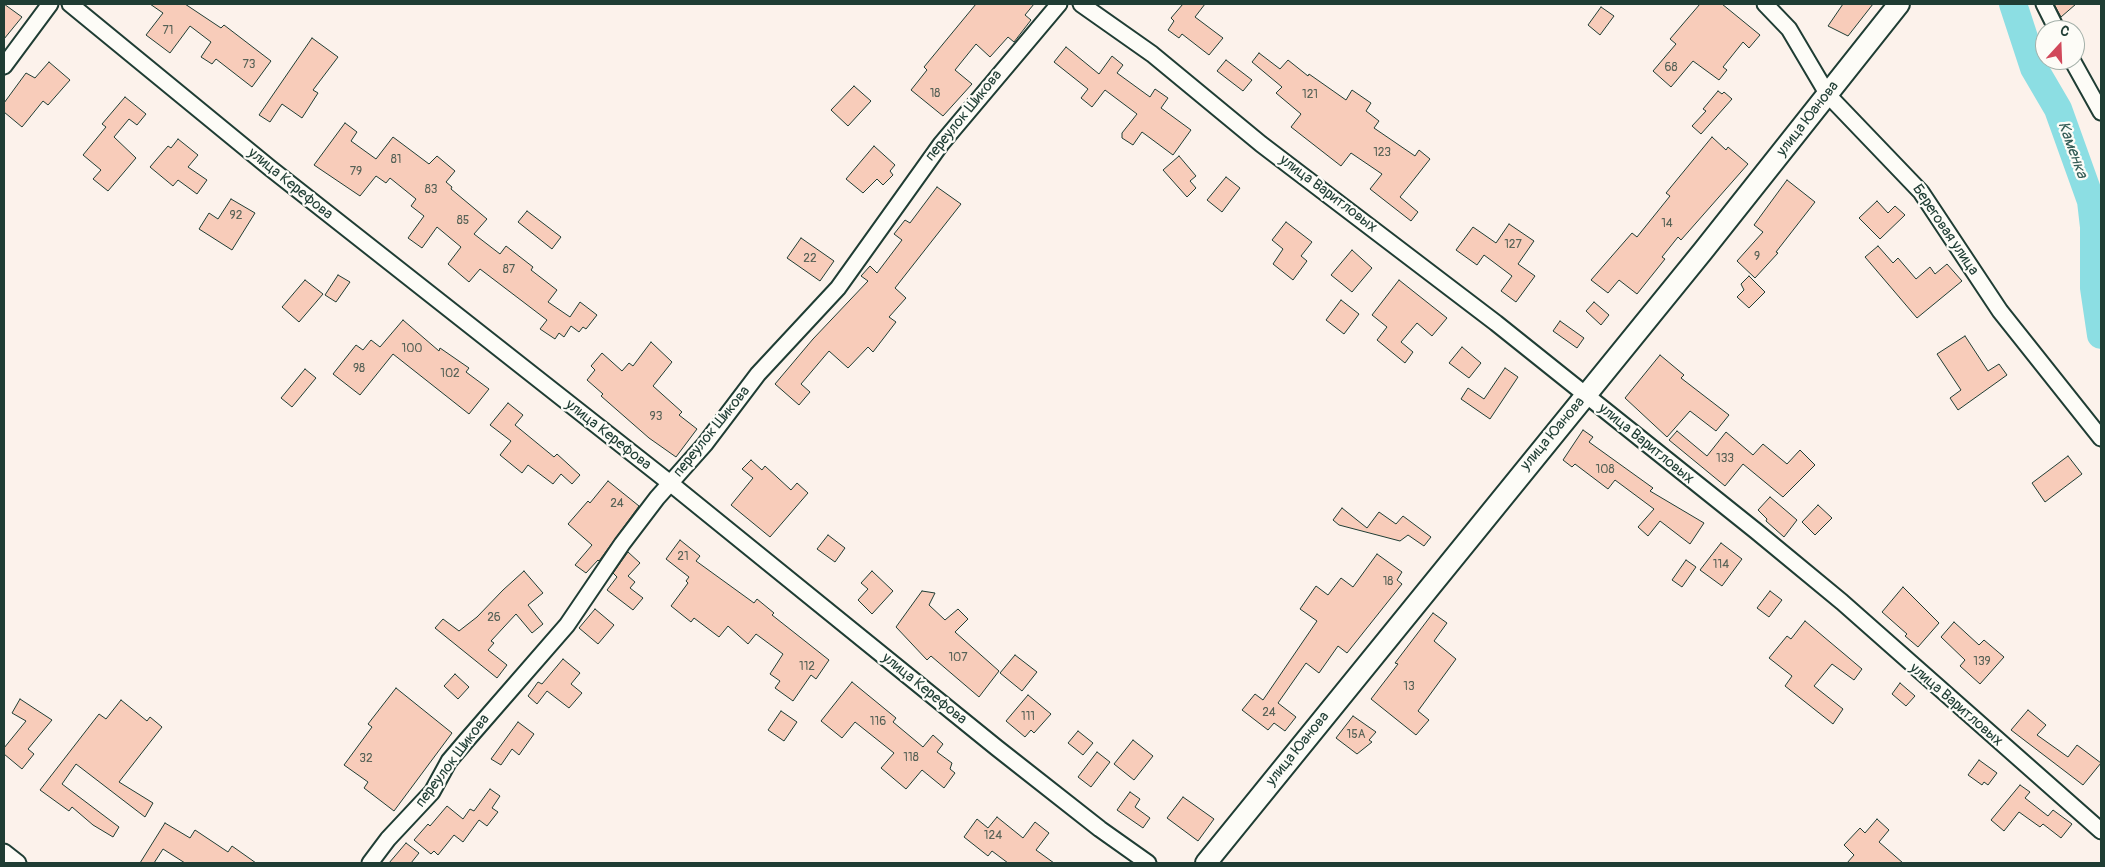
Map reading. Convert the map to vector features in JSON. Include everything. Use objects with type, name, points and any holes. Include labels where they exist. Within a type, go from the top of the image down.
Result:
[{"type":"street","points":[[4,66],[50,4]]},
{"type":"street","name":"улица Керефова","points":[[70,4],[358,238],[670,483],[997,748],[1100,829],[1148,863]]},
{"type":"street","name":"переулок Шикова","points":[[370,863],[432,792],[449,760],[568,625],[622,544],[670,483],[705,444],[758,374],[838,288],[940,144],[1059,4]]},
{"type":"street","name":"улица Варитловых","points":[[1081,4],[1152,54],[1261,144],[1496,323],[1842,602],[2101,831]]},
{"type":"street","name":"Береговая улица","points":[[1765,4],[1789,29],[1828,95],[1921,192],[2000,311],[2101,438]]},
{"type":"street","name":"улица Юанова","points":[[1206,863],[1586,395],[1899,4]]},
{"type":"street","points":[[2044,4],[2052,20]]},
{"type":"street","points":[[2078,70],[2101,112]]},
{"type":"street","points":[[4,852],[18,863]]},
{"type":"building","points":[[4,4],[22,17],[4,39]]},
{"type":"building","points":[[150,4],[185,4],[221,28],[224,25],[271,61],[252,87],[216,59],[212,64],[201,57],[211,42],[190,26],[170,53],[146,35],[163,13]]},
{"type":"building","points":[[976,4],[1034,4],[1025,15],[1031,20],[1014,42],[1008,37],[990,57],[976,44],[955,70],[972,84],[943,116],[911,90],[927,70],[924,67]]},
{"type":"building","points":[[1183,4],[1205,4],[1195,17],[1223,38],[1209,55],[1182,34],[1179,38],[1168,30],[1174,21],[1171,18]]},
{"type":"building","points":[[1700,4],[1722,4],[1760,35],[1749,48],[1743,42],[1723,67],[1727,70],[1719,80],[1693,61],[1671,87],[1653,71],[1676,44],[1670,39]]},
{"type":"building","points":[[1843,4],[1873,4],[1848,36],[1828,26]]},
{"type":"building","points":[[2054,4],[2076,4],[2061,17]]},
{"type":"building","points":[[1601,7],[1614,16],[1600,35],[1588,25]]},
{"type":"building","points":[[312,38],[338,57],[313,90],[318,93],[302,118],[282,104],[270,122],[259,115]]},
{"type":"building","points":[[1066,47],[1099,74],[1112,56],[1123,65],[1117,73],[1150,97],[1155,89],[1168,98],[1161,108],[1191,130],[1173,155],[1142,132],[1133,145],[1122,138],[1122,133],[1137,114],[1105,90],[1092,107],[1081,98],[1088,89],[1054,62]]},
{"type":"building","points":[[1259,53],[1280,69],[1288,60],[1308,76],[1309,74],[1346,100],[1352,90],[1371,103],[1366,111],[1379,121],[1374,128],[1415,156],[1419,150],[1430,159],[1400,197],[1418,212],[1411,221],[1370,189],[1382,174],[1351,153],[1341,166],[1291,127],[1301,114],[1276,93],[1282,87],[1252,62]]},
{"type":"building","points":[[1226,60],[1252,80],[1243,91],[1217,71]]},
{"type":"building","points":[[49,62],[70,80],[48,105],[43,101],[22,127],[4,112],[4,103],[26,73],[35,78]]},
{"type":"building","points":[[854,86],[871,101],[848,126],[831,110]]},
{"type":"building","points":[[1718,91],[1722,94],[1724,92],[1732,99],[1701,134],[1692,126],[1706,111],[1703,109]]},
{"type":"building","points":[[125,97],[146,114],[137,125],[129,119],[114,137],[136,158],[108,191],[93,179],[101,170],[83,155],[106,127],[102,124]]},
{"type":"building","points":[[345,123],[357,132],[351,141],[376,159],[393,137],[429,164],[437,156],[455,171],[446,182],[452,187],[451,189],[487,219],[474,234],[500,254],[506,246],[533,267],[531,270],[557,290],[548,302],[570,317],[580,302],[597,315],[586,329],[583,327],[579,332],[571,326],[564,337],[559,333],[555,339],[540,329],[547,320],[480,269],[469,282],[448,264],[461,247],[437,227],[422,248],[408,238],[424,216],[411,206],[416,199],[390,178],[386,183],[376,176],[360,196],[314,165]]},
{"type":"building","points":[[1712,137],[1726,150],[1728,147],[1748,164],[1681,240],[1678,237],[1662,257],[1665,259],[1637,294],[1619,280],[1608,293],[1591,280],[1632,233],[1637,237],[1670,196],[1666,193]]},
{"type":"building","points":[[178,139],[198,155],[188,167],[207,180],[197,194],[178,180],[173,186],[150,167],[168,146],[171,148]]},
{"type":"building","points":[[874,146],[895,165],[890,171],[893,175],[883,185],[877,179],[863,193],[846,179]]},
{"type":"building","points":[[1179,156],[1196,176],[1190,181],[1196,188],[1187,197],[1163,170]]},
{"type":"building","points":[[1226,177],[1240,188],[1222,212],[1207,200]]},
{"type":"building","points":[[1787,180],[1815,202],[1776,252],[1778,253],[1755,278],[1737,261],[1763,232],[1754,225]]},
{"type":"building","points":[[937,187],[961,204],[895,288],[906,298],[889,317],[896,322],[873,352],[868,347],[848,368],[829,351],[801,384],[810,392],[799,405],[775,384],[813,339],[868,281],[861,276],[870,266],[877,273],[902,240],[894,234],[905,220],[910,223]]},
{"type":"building","points":[[231,199],[255,213],[232,250],[199,229],[209,213],[218,219]]},
{"type":"building","points":[[1877,201],[1888,213],[1895,206],[1905,215],[1880,239],[1859,218]]},
{"type":"building","points":[[527,211],[561,237],[552,249],[518,222]]},
{"type":"building","points":[[1286,222],[1312,242],[1301,256],[1307,261],[1293,280],[1273,264],[1283,249],[1272,240]]},
{"type":"building","points":[[1509,224],[1534,241],[1518,264],[1535,276],[1516,302],[1501,291],[1512,276],[1484,255],[1477,265],[1456,250],[1473,227],[1496,243]]},
{"type":"building","points":[[801,238],[834,261],[820,281],[787,258]]},
{"type":"building","points":[[1878,246],[1893,263],[1898,258],[1916,279],[1930,267],[1935,274],[1947,264],[1962,281],[1917,318],[1865,257]]},
{"type":"building","points":[[1352,250],[1372,268],[1352,292],[1331,275]]},
{"type":"building","points":[[338,275],[350,282],[336,302],[325,295]]},
{"type":"building","points":[[1749,276],[1765,292],[1749,308],[1737,297],[1744,290],[1741,284]]},
{"type":"building","points":[[305,280],[323,294],[299,322],[282,307]]},
{"type":"building","points":[[1399,280],[1447,318],[1432,336],[1417,323],[1401,342],[1413,352],[1405,363],[1377,340],[1387,327],[1372,315]]},
{"type":"building","points":[[1341,300],[1359,314],[1344,334],[1326,320]]},
{"type":"building","points":[[1594,302],[1609,315],[1601,325],[1586,311]]},
{"type":"building","points":[[403,320],[439,351],[440,348],[469,368],[466,372],[489,389],[469,414],[393,354],[360,395],[333,374],[356,345],[363,350],[371,340],[380,347]]},
{"type":"building","points":[[1560,321],[1584,338],[1577,348],[1553,331]]},
{"type":"building","points":[[1965,336],[1988,371],[1999,364],[2007,375],[1958,410],[1950,398],[1961,390],[1937,354]]},
{"type":"building","points":[[651,342],[672,362],[653,386],[682,412],[679,415],[697,429],[676,457],[649,438],[601,396],[603,394],[587,380],[595,370],[591,366],[602,353],[622,371],[629,363],[633,366]]},
{"type":"building","points":[[1462,347],[1481,363],[1469,378],[1449,363]]},
{"type":"building","points":[[1660,355],[1684,375],[1681,378],[1729,415],[1716,431],[1690,411],[1667,437],[1625,398]]},
{"type":"building","points":[[1505,368],[1518,377],[1490,419],[1461,399],[1468,388],[1484,399]]},
{"type":"building","points":[[305,369],[316,378],[292,407],[281,398]]},
{"type":"building","points":[[508,403],[523,415],[515,425],[554,457],[557,454],[580,475],[572,484],[561,474],[553,484],[528,465],[522,473],[500,455],[511,441],[490,425]]},
{"type":"building","points":[[1583,430],[1593,437],[1589,442],[1653,488],[1650,491],[1704,523],[1690,544],[1660,521],[1648,536],[1638,527],[1654,509],[1615,480],[1608,489],[1575,464],[1572,467],[1563,460]]},
{"type":"building","points":[[1677,431],[1707,456],[1726,432],[1753,455],[1763,444],[1787,464],[1800,450],[1815,465],[1783,497],[1743,464],[1725,486],[1669,440]]},
{"type":"building","points":[[2068,456],[2082,474],[2045,502],[2032,483]]},
{"type":"building","points":[[751,460],[762,470],[765,466],[791,490],[797,483],[808,493],[770,537],[731,505],[753,478],[742,469]]},
{"type":"building","points":[[608,481],[639,506],[599,561],[586,573],[575,565],[592,545],[568,524],[588,501],[590,503]]},
{"type":"building","points":[[1770,497],[1797,520],[1784,537],[1766,521],[1767,519],[1758,510]]},
{"type":"building","points":[[1818,505],[1832,518],[1815,535],[1802,522]]},
{"type":"building","points":[[1342,508],[1367,528],[1379,512],[1396,524],[1403,516],[1431,537],[1424,546],[1408,535],[1400,541],[1339,525],[1333,520]]},
{"type":"building","points":[[828,535],[845,548],[835,562],[817,549]]},
{"type":"building","points":[[680,540],[700,556],[696,561],[754,603],[757,599],[774,613],[772,615],[829,660],[816,679],[811,675],[793,701],[775,688],[780,681],[770,674],[783,654],[756,634],[748,644],[728,626],[719,637],[694,618],[691,622],[671,606],[688,583],[686,581],[689,577],[666,559]]},
{"type":"building","points":[[1721,543],[1742,559],[1722,586],[1700,570]]},
{"type":"building","points":[[628,552],[640,563],[628,576],[635,582],[630,588],[643,598],[633,610],[607,590],[617,577],[613,573]]},
{"type":"building","points":[[1377,554],[1402,572],[1397,580],[1402,584],[1347,653],[1338,646],[1319,673],[1306,663],[1278,703],[1296,717],[1285,731],[1274,723],[1268,730],[1242,710],[1255,694],[1263,700],[1317,621],[1300,609],[1316,586],[1328,595],[1341,578],[1353,587]]},
{"type":"building","points":[[1686,560],[1696,567],[1682,587],[1672,580]]},
{"type":"building","points":[[524,571],[543,593],[528,605],[543,624],[532,633],[516,614],[491,641],[494,643],[488,650],[507,665],[497,678],[435,628],[443,619],[459,631],[477,617]]},
{"type":"building","points":[[872,571],[893,591],[872,614],[858,600],[868,589],[861,583]]},
{"type":"building","points":[[1903,587],[1939,623],[1918,647],[1905,636],[1907,634],[1882,612]]},
{"type":"building","points":[[922,591],[935,593],[929,605],[945,620],[958,609],[968,619],[955,632],[999,671],[979,697],[931,656],[927,660],[896,627]]},
{"type":"building","points":[[1770,591],[1782,600],[1769,617],[1757,608]]},
{"type":"building","points":[[595,609],[614,625],[598,644],[579,628]]},
{"type":"building","points":[[1433,613],[1447,623],[1434,641],[1456,659],[1418,711],[1429,720],[1416,735],[1371,699],[1398,664],[1395,663]]},
{"type":"building","points":[[1805,621],[1862,669],[1854,680],[1832,664],[1814,686],[1843,709],[1833,724],[1785,686],[1792,676],[1769,658],[1787,636],[1791,639]]},
{"type":"building","points":[[1954,622],[1979,645],[1984,640],[2004,657],[1980,684],[1960,666],[1965,660],[1941,637]]},
{"type":"building","points":[[1015,655],[1037,672],[1022,691],[1000,673]]},
{"type":"building","points":[[563,659],[580,673],[571,684],[582,693],[569,708],[547,691],[537,704],[528,696],[538,682],[542,684]]},
{"type":"building","points":[[455,674],[469,687],[458,699],[444,686]]},
{"type":"building","points":[[852,682],[896,718],[893,722],[923,747],[933,735],[943,744],[937,752],[952,763],[950,769],[955,773],[944,788],[922,770],[906,789],[881,768],[894,753],[855,722],[842,738],[821,721]]},
{"type":"building","points":[[1900,683],[1915,696],[1906,706],[1892,694]]},
{"type":"building","points":[[396,688],[452,733],[394,811],[364,788],[368,782],[344,765],[372,727],[368,724]]},
{"type":"building","points":[[1028,695],[1051,714],[1034,733],[1031,730],[1025,737],[1006,721]]},
{"type":"building","points":[[20,699],[52,720],[28,749],[34,754],[22,769],[4,754],[4,748],[26,721],[12,713]]},
{"type":"building","points":[[121,700],[147,721],[150,717],[162,727],[119,782],[153,803],[145,817],[76,764],[62,784],[119,827],[113,837],[93,825],[72,807],[69,811],[40,790],[99,714],[106,719]]},
{"type":"building","points":[[2028,710],[2046,725],[2037,735],[2068,757],[2077,745],[2101,763],[2083,785],[2011,730]]},
{"type":"building","points":[[781,711],[797,722],[784,741],[768,730]]},
{"type":"building","points":[[1353,716],[1376,732],[1369,740],[1372,742],[1357,754],[1336,738]]},
{"type":"building","points":[[518,722],[534,734],[519,755],[512,749],[501,765],[491,759]]},
{"type":"building","points":[[1078,731],[1093,743],[1083,755],[1068,743]]},
{"type":"building","points":[[1133,740],[1153,756],[1134,780],[1114,764]]},
{"type":"building","points":[[1097,752],[1110,762],[1091,787],[1078,777]]},
{"type":"building","points":[[1979,760],[1997,773],[1988,785],[1984,782],[1982,785],[1968,775]]},
{"type":"building","points":[[2020,785],[2030,792],[2025,798],[2048,816],[2053,810],[2072,824],[2061,838],[2043,824],[2040,827],[2019,812],[2004,831],[1991,820]]},
{"type":"building","points":[[490,789],[500,796],[492,808],[498,812],[487,826],[479,820],[463,842],[454,835],[438,855],[434,851],[431,854],[414,840],[428,824],[430,826],[447,806],[463,819],[470,809],[474,811]]},
{"type":"building","points":[[1130,792],[1140,799],[1135,807],[1150,818],[1143,828],[1117,810]]},
{"type":"building","points":[[1183,797],[1214,819],[1198,841],[1167,818]]},
{"type":"building","points":[[997,817],[1023,838],[1035,822],[1049,833],[1036,850],[1054,863],[1008,863],[992,851],[988,856],[964,837],[977,819],[988,828]]},
{"type":"building","points":[[1877,819],[1889,830],[1879,842],[1903,863],[1847,863],[1854,855],[1844,845],[1860,828],[1865,833]]},
{"type":"building","points":[[165,823],[190,838],[195,830],[228,852],[232,846],[256,863],[185,863],[163,849],[154,863],[140,863]]},
{"type":"building","points":[[406,843],[419,853],[411,863],[389,863]]},
{"type":"waterway","name":"Каменка","points":[[2013,4],[2034,68],[2058,109],[2091,201],[2094,227],[2094,288],[2101,335]]}]
